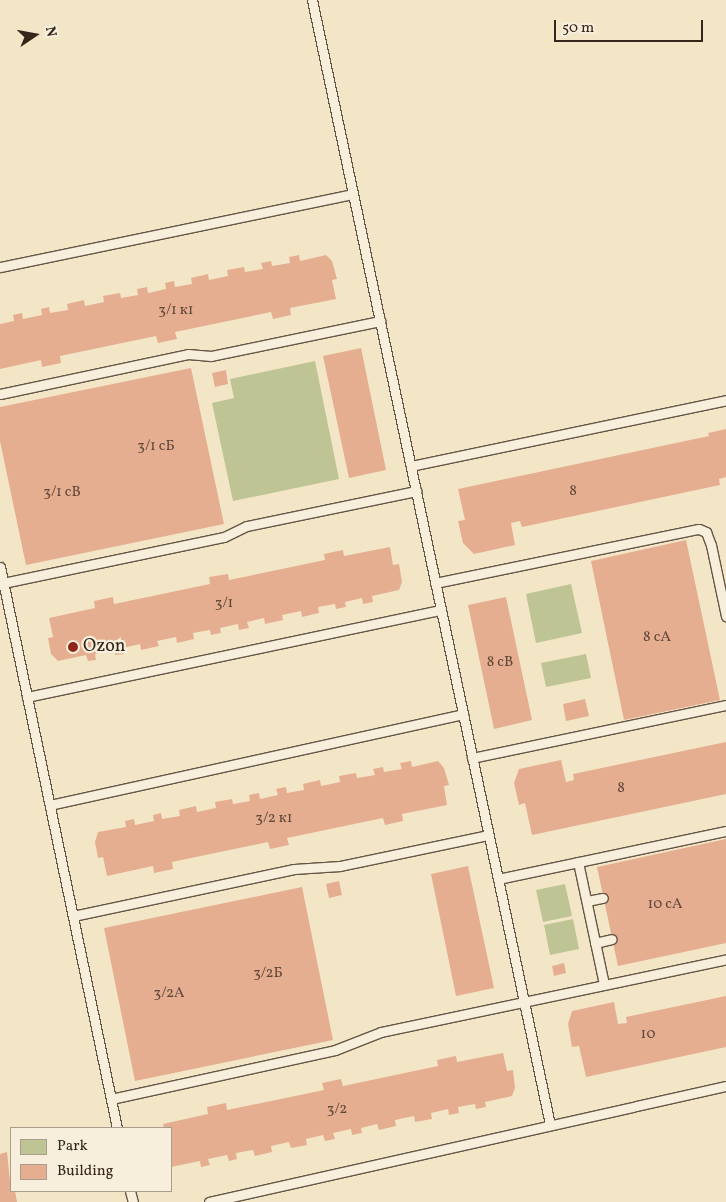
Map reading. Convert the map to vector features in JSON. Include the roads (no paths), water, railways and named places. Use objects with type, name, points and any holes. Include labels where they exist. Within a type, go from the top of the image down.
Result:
[{"type":"lane","points":[[312,0],[550,1126]]},
{"type":"lane","points":[[0,267],[353,194]]},
{"type":"lane","points":[[0,394],[188,354],[211,356],[380,321]]},
{"type":"lane","points":[[411,466],[726,400]]},
{"type":"lane","points":[[3,583],[224,537],[247,526],[416,491]]},
{"type":"lane","points":[[435,583],[699,529],[706,532],[711,545],[726,616]]},
{"type":"lane","points":[[0,568],[117,1127]]},
{"type":"lane","points":[[27,697],[441,610]]},
{"type":"lane","points":[[472,758],[672,713],[726,705]]},
{"type":"lane","points":[[50,805],[463,714]]},
{"type":"lane","points":[[498,879],[726,831]]},
{"type":"lane","points":[[73,916],[294,869],[340,866],[488,835]]},
{"type":"lane","points":[[578,862],[604,984]]},
{"type":"lane","points":[[587,901],[603,898]]},
{"type":"lane","points":[[595,943],[612,939]]},
{"type":"lane","points":[[111,1099],[335,1050],[381,1032],[726,958]]},
{"type":"lane","points":[[209,1202],[726,1086]]},
{"type":"place","name":"Ozon","points":[[73,647]]}]
